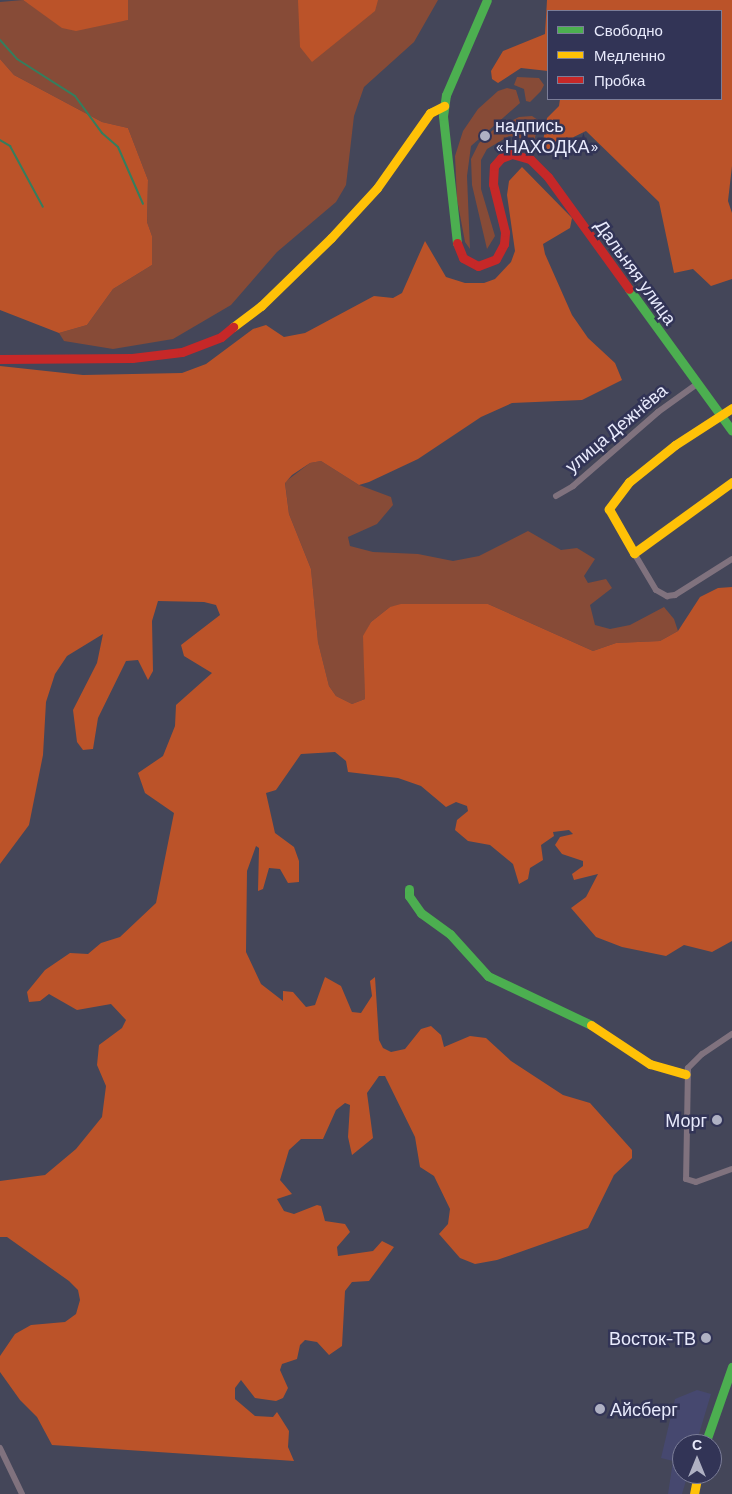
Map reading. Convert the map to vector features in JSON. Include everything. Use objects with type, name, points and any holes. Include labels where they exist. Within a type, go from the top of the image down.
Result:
[{"type":"street","points":[[0,359],[132,358],[182,352],[221,337],[261,306],[332,238],[377,188],[430,113],[444,106],[487,0]]},
{"type":"street","name":"Дальняя улица","points":[[444,106],[443,141],[458,247],[466,262],[474,266],[486,265],[496,259],[504,244],[504,226],[492,179],[494,166],[501,158],[524,155],[548,177],[732,431]]},
{"type":"street","name":"улица Дежнёва","points":[[556,496],[574,486],[658,412],[697,384]]},
{"type":"street","points":[[732,408],[629,482],[610,506],[634,553],[656,590],[667,596],[675,595],[732,559]]},
{"type":"street","points":[[634,553],[732,482]]},
{"type":"street","points":[[409,889],[409,896],[421,914],[450,934],[488,976],[602,1030],[650,1064],[686,1074]]},
{"type":"street","points":[[732,1034],[690,1064],[686,1074],[686,1179],[696,1182],[732,1169]]},
{"type":"street","points":[[709,1434],[732,1367]]},
{"type":"street","points":[[0,1448],[22,1494]]},
{"type":"shaded area","points":[[23,0],[62,27],[128,20],[128,0],[438,0],[414,42],[364,87],[354,116],[346,185],[336,202],[277,252],[231,305],[173,339],[113,349],[64,341],[59,333],[87,325],[113,289],[152,265],[152,236],[147,222],[148,180],[128,128],[102,122],[14,75],[0,59],[0,2]]},
{"type":"shaded area","points":[[23,0],[128,0],[128,20],[76,31],[62,28]]},
{"type":"shaded area","points":[[298,0],[378,0],[375,11],[312,62],[300,47]]},
{"type":"shaded area","points":[[547,0],[732,0],[732,166],[728,201],[732,213],[732,279],[711,286],[693,269],[674,273],[659,202],[586,131],[541,153],[547,118],[559,106],[560,100],[722,100],[722,10],[547,10],[547,71],[521,68],[498,83],[492,79],[491,71],[503,51],[545,34]]},
{"type":"shaded area","points":[[0,59],[14,75],[102,122],[128,128],[148,180],[147,222],[152,236],[152,265],[113,289],[87,325],[59,333],[0,310]]},
{"type":"shaded area","points":[[517,77],[539,78],[544,85],[530,102],[526,101],[524,89],[514,85]]},
{"type":"shaded area","points":[[507,88],[516,90],[520,103],[471,146],[467,176],[470,249],[465,242],[457,199],[455,156],[463,131],[478,109],[498,91]]},
{"type":"shaded area","points":[[532,116],[538,120],[534,141],[509,136],[487,149],[481,160],[481,189],[495,236],[487,249],[472,185],[471,159],[479,143],[493,130],[519,117]]},
{"type":"shaded area","points":[[522,167],[572,218],[570,228],[543,244],[545,254],[572,315],[588,338],[615,363],[622,380],[582,400],[512,403],[481,417],[418,459],[359,485],[321,461],[310,463],[292,475],[285,483],[289,514],[311,569],[318,642],[329,686],[336,696],[352,704],[365,699],[363,636],[371,622],[390,607],[401,604],[488,604],[593,651],[616,643],[660,641],[678,631],[700,597],[718,588],[732,587],[732,941],[712,952],[684,945],[666,956],[622,947],[596,937],[571,908],[586,897],[598,874],[574,880],[572,874],[583,866],[583,861],[562,854],[555,845],[560,837],[573,834],[569,830],[553,832],[554,836],[541,845],[543,860],[530,868],[528,879],[519,884],[513,864],[490,845],[468,841],[455,830],[457,820],[468,811],[467,806],[456,802],[446,807],[421,786],[398,778],[348,772],[346,761],[335,752],[301,754],[276,790],[266,793],[275,833],[294,847],[299,861],[299,882],[288,883],[280,869],[269,868],[263,889],[258,891],[259,848],[256,846],[247,871],[246,952],[261,984],[283,1001],[283,991],[293,992],[306,1007],[315,1005],[325,977],[341,986],[352,1012],[361,1013],[372,996],[370,981],[375,977],[379,1040],[383,1048],[391,1052],[405,1049],[421,1029],[431,1026],[441,1035],[444,1047],[470,1036],[486,1038],[511,1061],[563,1095],[590,1103],[632,1150],[632,1158],[614,1175],[588,1228],[497,1260],[475,1264],[460,1258],[439,1234],[448,1224],[450,1209],[434,1176],[420,1167],[415,1137],[385,1076],[379,1076],[367,1093],[373,1138],[352,1155],[348,1137],[350,1105],[345,1103],[336,1110],[323,1139],[301,1139],[289,1150],[280,1180],[292,1194],[277,1199],[284,1211],[294,1214],[317,1205],[321,1206],[325,1221],[345,1224],[350,1232],[337,1247],[338,1256],[373,1251],[382,1241],[394,1247],[369,1281],[352,1282],[345,1291],[342,1346],[329,1355],[317,1342],[305,1340],[300,1345],[297,1359],[282,1364],[280,1370],[288,1388],[283,1398],[276,1401],[255,1398],[241,1380],[235,1388],[235,1399],[255,1416],[273,1417],[277,1412],[289,1431],[288,1447],[294,1461],[52,1445],[37,1417],[20,1400],[0,1372],[0,1356],[15,1334],[31,1325],[65,1322],[76,1314],[80,1300],[78,1290],[69,1281],[7,1237],[0,1237],[0,1181],[45,1175],[76,1149],[102,1117],[106,1086],[97,1065],[99,1045],[122,1028],[126,1020],[111,1004],[77,1010],[49,994],[40,1001],[29,1002],[27,992],[45,970],[70,953],[88,954],[101,943],[120,937],[156,903],[174,813],[145,793],[138,773],[163,756],[175,726],[176,705],[212,673],[184,656],[181,645],[220,615],[216,605],[204,602],[158,601],[152,621],[153,671],[148,680],[138,660],[126,661],[98,718],[93,749],[83,750],[77,742],[73,710],[97,663],[103,634],[67,656],[55,674],[46,702],[43,755],[29,825],[0,864],[0,366],[83,375],[182,373],[206,364],[253,329],[266,325],[284,337],[305,333],[374,296],[393,298],[402,293],[425,241],[446,277],[465,283],[484,283],[495,279],[511,262],[515,251],[507,195],[509,181]]},
{"type":"shaded area","points":[[321,461],[359,485],[391,497],[393,505],[377,524],[348,537],[350,546],[373,552],[418,554],[453,561],[479,556],[528,531],[561,550],[577,548],[595,559],[584,576],[588,583],[606,579],[612,588],[590,605],[595,625],[610,629],[630,625],[664,607],[674,619],[678,631],[660,641],[616,643],[593,651],[488,604],[390,607],[371,622],[364,636],[365,699],[352,704],[336,696],[329,686],[318,642],[311,569],[289,514],[285,482],[310,463]]},
{"type":"shaded area","points":[[697,1390],[711,1394],[699,1434],[672,1434],[672,1461],[661,1458],[675,1399]]},
{"type":"shaded area","points":[[672,1468],[672,1484],[685,1484],[682,1494],[668,1494]]},
{"type":"waterway","points":[[0,40],[17,59],[75,96],[102,133],[118,147],[143,204]]},
{"type":"waterway","points":[[0,140],[10,146],[43,207]]},
{"type":"traffic: fast","points":[[457,243],[443,116],[446,95],[487,0]]},
{"type":"traffic: fast","points":[[629,289],[732,431]]},
{"type":"traffic: fast","points":[[409,889],[409,896],[421,913],[450,934],[488,976],[591,1025]]},
{"type":"traffic: fast","points":[[709,1434],[732,1367]]},
{"type":"traffic: slow","points":[[233,327],[261,306],[331,238],[377,188],[430,113],[444,106]]},
{"type":"traffic: slow","points":[[732,408],[675,445],[629,482],[609,509],[634,553],[732,482]]},
{"type":"traffic: slow","points":[[591,1025],[650,1064],[686,1074]]},
{"type":"traffic: slow","points":[[694,1494],[696,1484]]},
{"type":"traffic: jam","points":[[457,243],[463,258],[478,266],[496,259],[504,244],[505,232],[493,184],[494,166],[501,158],[512,154],[530,159],[548,177],[629,289]]},
{"type":"traffic: jam","points":[[0,359],[132,358],[182,352],[221,337],[233,327]]},
{"type":"place","name":"надпись «НАХОДКА»","points":[[485,136]]},
{"type":"place","name":"Морг","points":[[717,1120]]},
{"type":"place","name":"Восток-ТВ","points":[[706,1338]]},
{"type":"place","name":"Айсберг","points":[[600,1409]]}]
